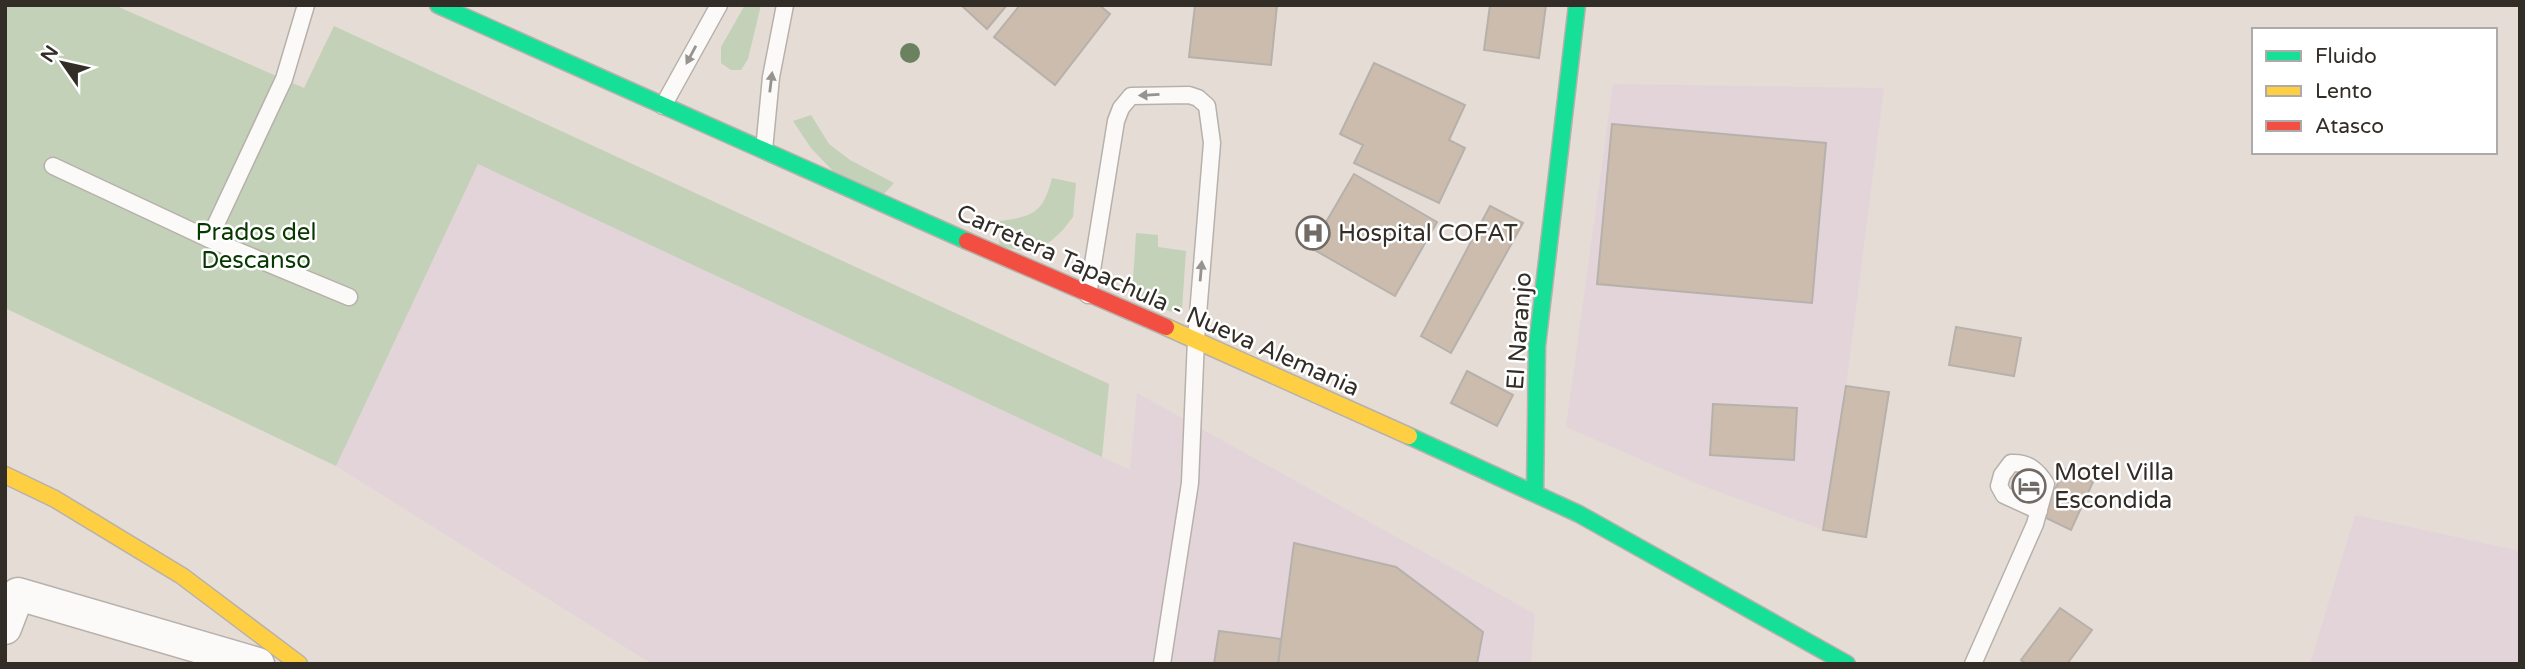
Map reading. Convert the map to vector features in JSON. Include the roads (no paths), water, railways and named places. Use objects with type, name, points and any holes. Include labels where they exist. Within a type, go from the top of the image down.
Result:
[{"type":"main road","name":"Carretera Tapachula - Nueva Alemania","points":[[438,5],[1088,295],[1196,339],[1579,513],[1830,659]]},
{"type":"main road","name":"El Naranjo","points":[[1535,493],[1537,346],[1577,5]]},
{"type":"main road","points":[[5,475],[55,499],[182,576],[299,664]]},
{"type":"street","points":[[5,628],[18,594],[258,664]]},
{"type":"lane","points":[[209,239],[284,79],[306,5]]},
{"type":"lane","points":[[663,107],[719,5]]},
{"type":"lane","points":[[764,150],[771,77],[785,5]]},
{"type":"lane","points":[[1088,295],[1116,121],[1121,108],[1131,96],[1189,94],[1198,98],[1207,106],[1212,142],[1196,339],[1190,483],[1162,664]]},
{"type":"lane","points":[[53,166],[209,239],[349,297]]},
{"type":"lane","points":[[1973,664],[2039,511]]},
{"type":"place","name":"Hospital COFAT","points":[[1313,233]]},
{"type":"place","name":"Motel Villa Escondida","points":[[2029,486]]},
{"type":"park label","name":"Prados del Descanso","points":[[256,246]]}]
